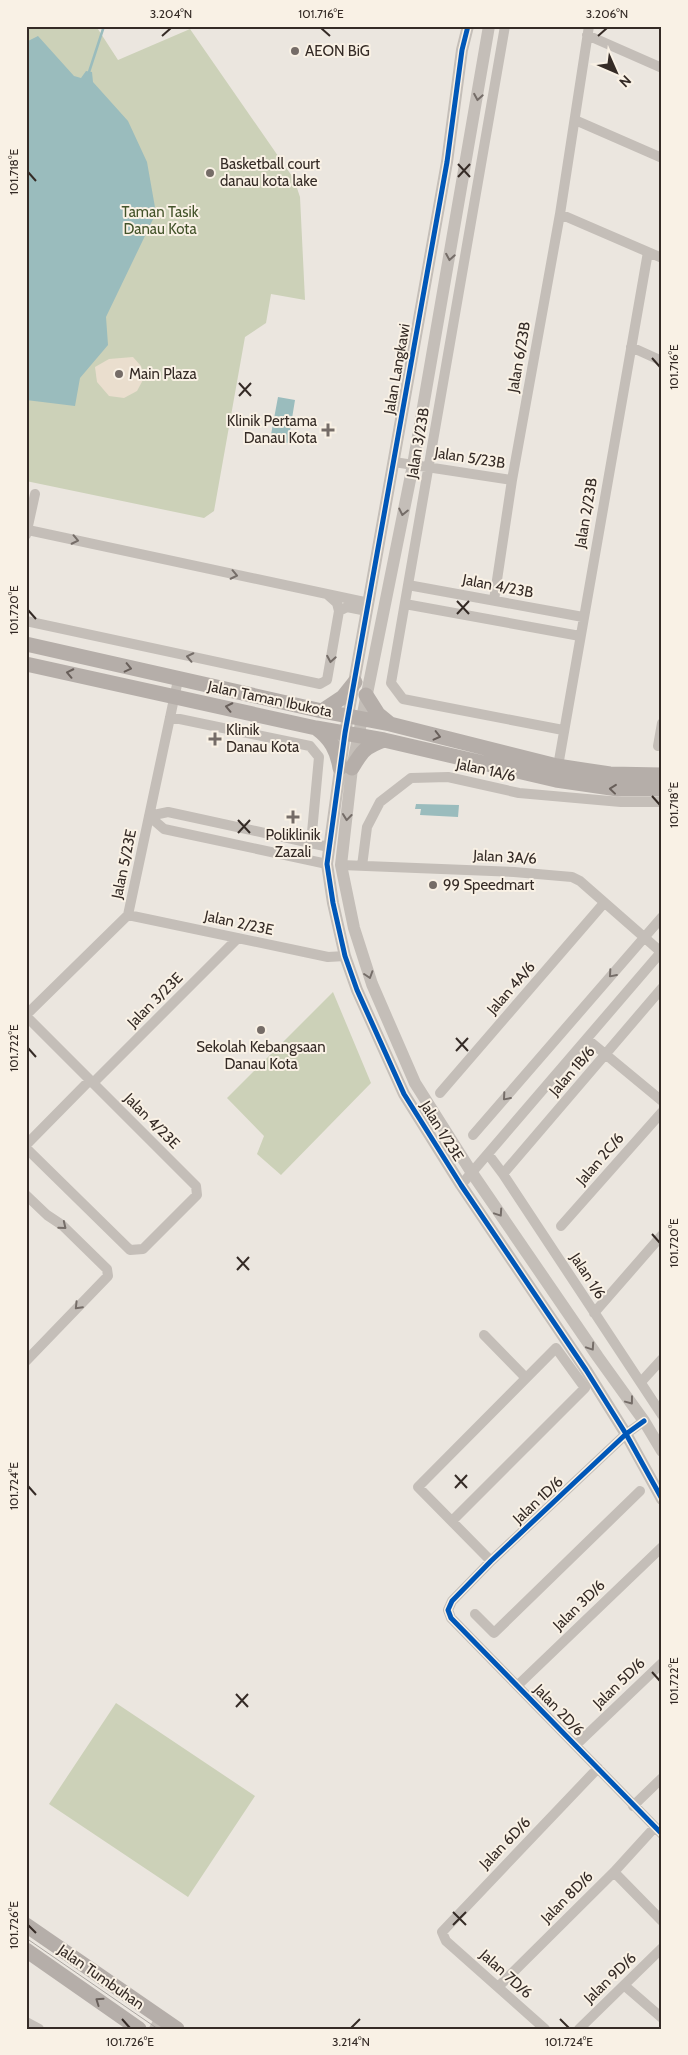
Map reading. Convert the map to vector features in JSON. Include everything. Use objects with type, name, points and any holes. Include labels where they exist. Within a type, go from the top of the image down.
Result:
[{"type":"main road","name":"Jalan Taman Ibukota","points":[[26,644],[178,680],[390,724],[618,789],[662,789]]},
{"type":"main road","name":"Jalan Taman Ibukota","points":[[26,664],[316,728],[557,773],[662,775]]},
{"type":"main road","points":[[322,711],[343,698],[355,682]]},
{"type":"main road","points":[[366,695],[378,714],[390,724]]},
{"type":"main road","points":[[316,728],[332,742],[346,768],[367,747],[384,740]]},
{"type":"main road","name":"Jalan Tumbuhan","points":[[26,1925],[135,2000],[157,2023],[176,2029]]},
{"type":"main road","name":"Jalan Tumbuhan","points":[[26,1950],[139,2029]]},
{"type":"main road","points":[[123,2018],[138,2018],[140,2012],[135,2000]]},
{"type":"street","points":[[462,26],[462,50]]},
{"type":"street","name":"Jalan Langkawi","points":[[355,717],[355,682],[447,162],[462,50],[468,26]]},
{"type":"street","points":[[355,717],[366,695],[413,464],[489,26]]},
{"type":"street","name":"Jalan 3/23B","points":[[505,26],[390,683],[403,699],[564,730]]},
{"type":"street","points":[[588,31],[662,68]]},
{"type":"street","name":"Jalan 6/23B","points":[[494,600],[512,480],[560,214],[588,31]]},
{"type":"street","points":[[575,120],[662,158]]},
{"type":"street","points":[[560,214],[662,258]]},
{"type":"street","name":"Jalan 2/23B","points":[[557,773],[648,252]]},
{"type":"street","points":[[631,347],[662,361]]},
{"type":"street","name":"Jalan 5/23B","points":[[394,462],[512,480]]},
{"type":"street","points":[[35,494],[27,533],[328,595],[368,607]]},
{"type":"street","name":"Jalan 4/23B","points":[[408,584],[583,617]]},
{"type":"street","points":[[26,621],[320,684],[327,680],[339,611],[336,603],[328,595]]},
{"type":"street","points":[[405,604],[580,636]]},
{"type":"street","points":[[339,611],[347,607],[368,607]]},
{"type":"street","name":"Jalan 5/23E","points":[[26,1016],[128,915],[178,680]]},
{"type":"street","points":[[170,717],[310,746],[319,757],[311,843]]},
{"type":"street","name":"Jalan 1/23E","points":[[355,717],[327,864],[333,903],[345,956],[357,990],[404,1094],[461,1184],[586,1370],[626,1434],[662,1499]]},
{"type":"street","points":[[658,746],[662,723]]},
{"type":"street","name":"Jalan 1/23E","points":[[346,768],[341,865],[354,928],[372,984],[415,1083],[472,1173],[644,1421],[662,1451]]},
{"type":"street","name":"Jalan 1A/6","points":[[362,866],[366,827],[380,802],[411,778],[448,777],[519,793],[621,802],[662,802]]},
{"type":"street","points":[[149,816],[168,812],[329,847]]},
{"type":"street","points":[[149,816],[164,829],[327,864]]},
{"type":"street","name":"Jalan 3A/6","points":[[341,865],[514,872],[572,877],[580,881],[661,952]]},
{"type":"street","name":"Jalan 4A/6","points":[[440,1093],[604,903]]},
{"type":"street","name":"Jalan 2/23E","points":[[128,915],[328,957],[345,956]]},
{"type":"street","points":[[473,1135],[662,917]]},
{"type":"street","name":"Jalan 3/23E","points":[[26,1146],[238,938]]},
{"type":"street","points":[[461,1184],[588,1039],[661,952]]},
{"type":"street","name":"Jalan 1B/6","points":[[503,1174],[661,991]]},
{"type":"street","name":"Jalan 4/23E","points":[[26,1016],[196,1186],[197,1196],[143,1250],[130,1250],[26,1146]]},
{"type":"street","points":[[588,1039],[662,1101]]},
{"type":"street","name":"Jalan 2C/6","points":[[561,1226],[662,1112]]},
{"type":"street","name":"Jalan 1/6","points":[[488,1154],[662,1415]]},
{"type":"street","points":[[26,1195],[82,1244],[107,1270],[108,1276],[26,1360]]},
{"type":"street","points":[[594,1312],[662,1235]]},
{"type":"street","points":[[484,1335],[526,1378]]},
{"type":"street","points":[[452,1521],[585,1388],[556,1348],[418,1486],[452,1521],[491,1561]]},
{"type":"street","points":[[641,1382],[662,1359]]},
{"type":"street","name":"Jalan 1D/6","points":[[452,1601],[491,1561],[626,1434],[644,1421]]},
{"type":"street","points":[[475,1614],[494,1633],[640,1491]]},
{"type":"street","name":"Jalan 3D/6","points":[[518,1685],[662,1546]]},
{"type":"street","name":"Jalan 2D/6","points":[[452,1601],[448,1610],[452,1618],[658,1831]]},
{"type":"street","name":"Jalan 5D/6","points":[[576,1745],[662,1663]]},
{"type":"street","name":"Jalan 6D/6","points":[[446,1941],[442,1930],[598,1768]]},
{"type":"street","points":[[634,1806],[662,1778]]},
{"type":"street","name":"Jalan 8D/6","points":[[498,1987],[658,1831]]},
{"type":"street","points":[[614,1872],[662,1921]]},
{"type":"street","name":"Jalan 7D/6","points":[[446,1941],[545,2029]]},
{"type":"street","name":"Jalan 9D/6","points":[[580,2029],[662,1948]]},
{"type":"street","points":[[625,1986],[662,2018]]},
{"type":"street","points":[[26,2022],[39,2029]]},
{"type":"green space","name":"Taman Tasik Danau Kota","points":[[26,26],[96,26],[118,60],[190,29],[294,179],[300,197],[305,300],[271,294],[266,323],[245,337],[214,511],[204,518],[26,481]]},
{"type":"green space","points":[[333,992],[371,1083],[281,1175],[257,1154],[264,1136],[227,1098]]},
{"type":"green space","points":[[116,1703],[255,1796],[188,1897],[49,1804]]},
{"type":"shaded area","name":"Main Plaza","points":[[133,357],[141,366],[144,378],[137,391],[124,398],[109,396],[97,382],[95,367],[109,359]]},
{"type":"water","points":[[38,36],[74,76],[81,78],[86,71],[92,72],[93,82],[128,121],[147,162],[156,213],[106,317],[108,345],[80,378],[75,406],[26,400],[26,42]]},
{"type":"water","points":[[278,397],[295,400],[288,443],[270,440]]},
{"type":"water","points":[[416,804],[459,805],[458,817],[420,815],[421,809],[415,809]]},
{"type":"waterway","points":[[89,72],[104,26]]},
{"type":"tram line","points":[[26,1938],[158,2029]]},
{"type":"cycle path","points":[[468,26],[462,50],[447,162],[345,733],[327,864],[333,903],[345,956],[357,990],[404,1094],[461,1185],[586,1370],[626,1434],[662,1499]]},
{"type":"cycle path","points":[[644,1421],[626,1434],[491,1561],[452,1601],[448,1610],[451,1618],[662,1834]]},
{"type":"place","name":"AEON BiG","points":[[295,51]]},
{"type":"place","name":"Basketball court danau kota lake","points":[[210,173]]},
{"type":"place","name":"Main Plaza","points":[[119,374]]},
{"type":"place","name":"Klinik Pertama Danau Kota","points":[[328,430]]},
{"type":"place","name":"Klinik Danau Kota","points":[[215,739]]},
{"type":"place","name":"Poliklinik Zazali","points":[[293,817]]},
{"type":"place","name":"99 Speedmart","points":[[433,885]]},
{"type":"place","name":"Sekolah Kebangsaan Danau Kota","points":[[261,1030]]}]
